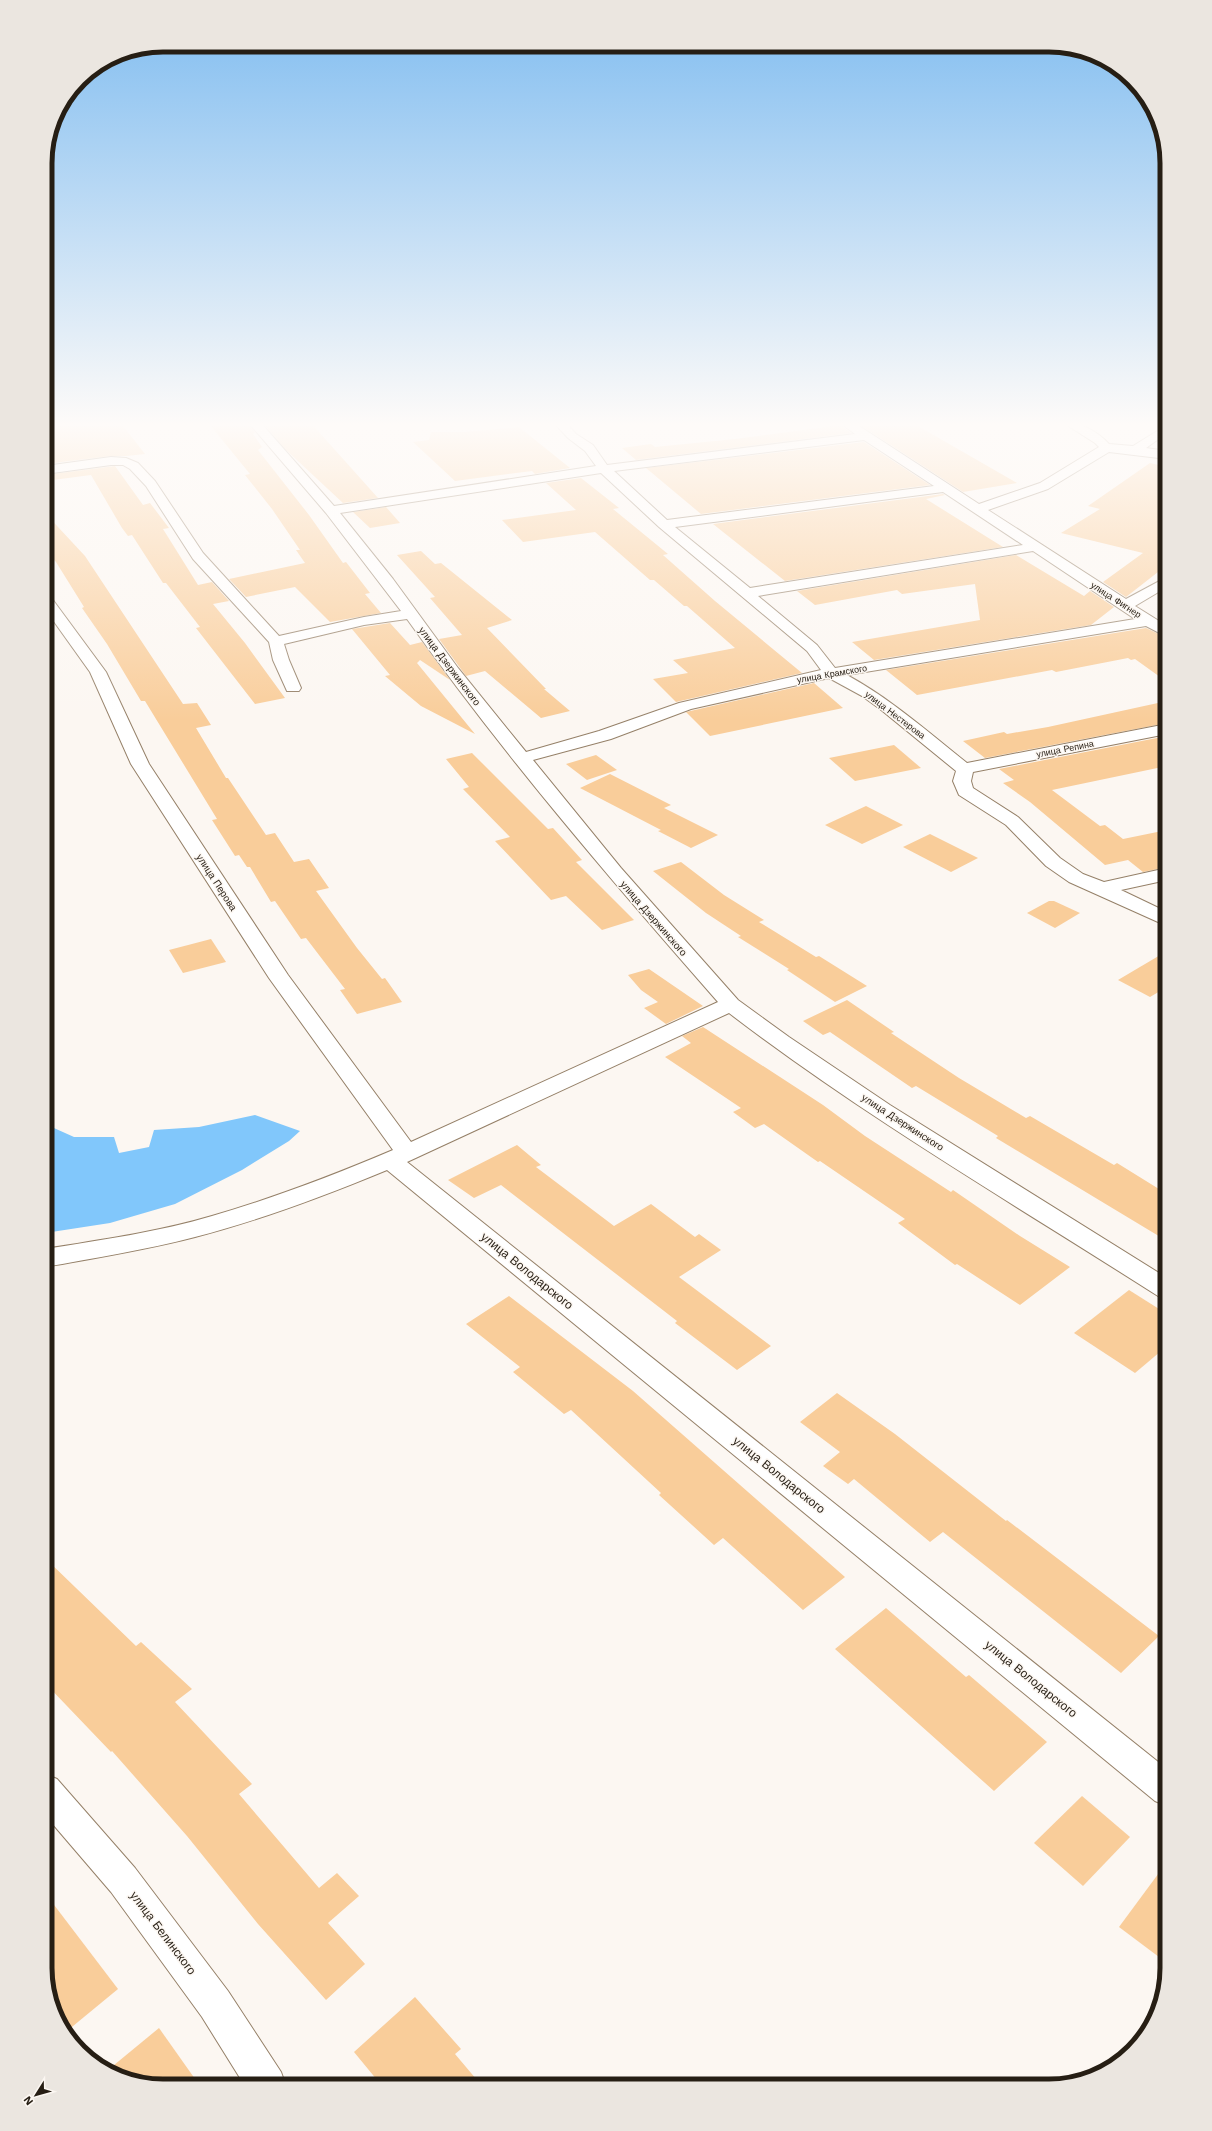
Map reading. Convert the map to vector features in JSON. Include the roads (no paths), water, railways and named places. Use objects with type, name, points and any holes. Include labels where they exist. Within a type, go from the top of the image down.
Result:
[{"type":"street","points":[[175,521],[198,556],[276,641],[281,660],[294,688]]},
{"type":"street","name":"улица Дзержинского","points":[[340,521],[411,614],[452,671],[614,872],[731,1004],[781,1042],[882,1110],[1160,1286]]},
{"type":"street","name":"улица Нестерова","points":[[661,521],[718,571],[748,593],[812,648],[831,673],[868,693],[964,769]]},
{"type":"street","points":[[664,524],[684,521]]},
{"type":"street","name":"улица Фигнер","points":[[997,521],[1160,629]]},
{"type":"street","points":[[748,593],[1035,547]]},
{"type":"street","points":[[1125,606],[1160,585]]},
{"type":"street","name":"улица Перова","points":[[52,609],[98,672],[140,764],[279,978],[399,1157]]},
{"type":"street","points":[[276,641],[364,621],[411,614]]},
{"type":"street","name":"улица Крамского","points":[[523,758],[605,735],[685,706],[831,673],[1148,621]]},
{"type":"street","name":"улица Репина","points":[[964,769],[1160,730]]},
{"type":"street","points":[[964,769],[965,773],[962,781],[965,791],[1012,821],[1065,871],[1076,878],[1102,888],[1160,917]]},
{"type":"street","points":[[1102,888],[1160,876]]},
{"type":"street","points":[[52,1257],[176,1234],[242,1216],[399,1157],[731,1004]]},
{"type":"street","name":"улица Володарского","points":[[399,1157],[1160,1784]]},
{"type":"street","name":"улица Белинского","points":[[52,1798],[124,1880],[215,2004],[263,2079]]},
{"type":"water","points":[[255,1115],[300,1131],[289,1141],[242,1170],[175,1204],[110,1223],[52,1232],[52,1127],[74,1137],[114,1137],[119,1153],[149,1147],[154,1130],[199,1127]]}]
